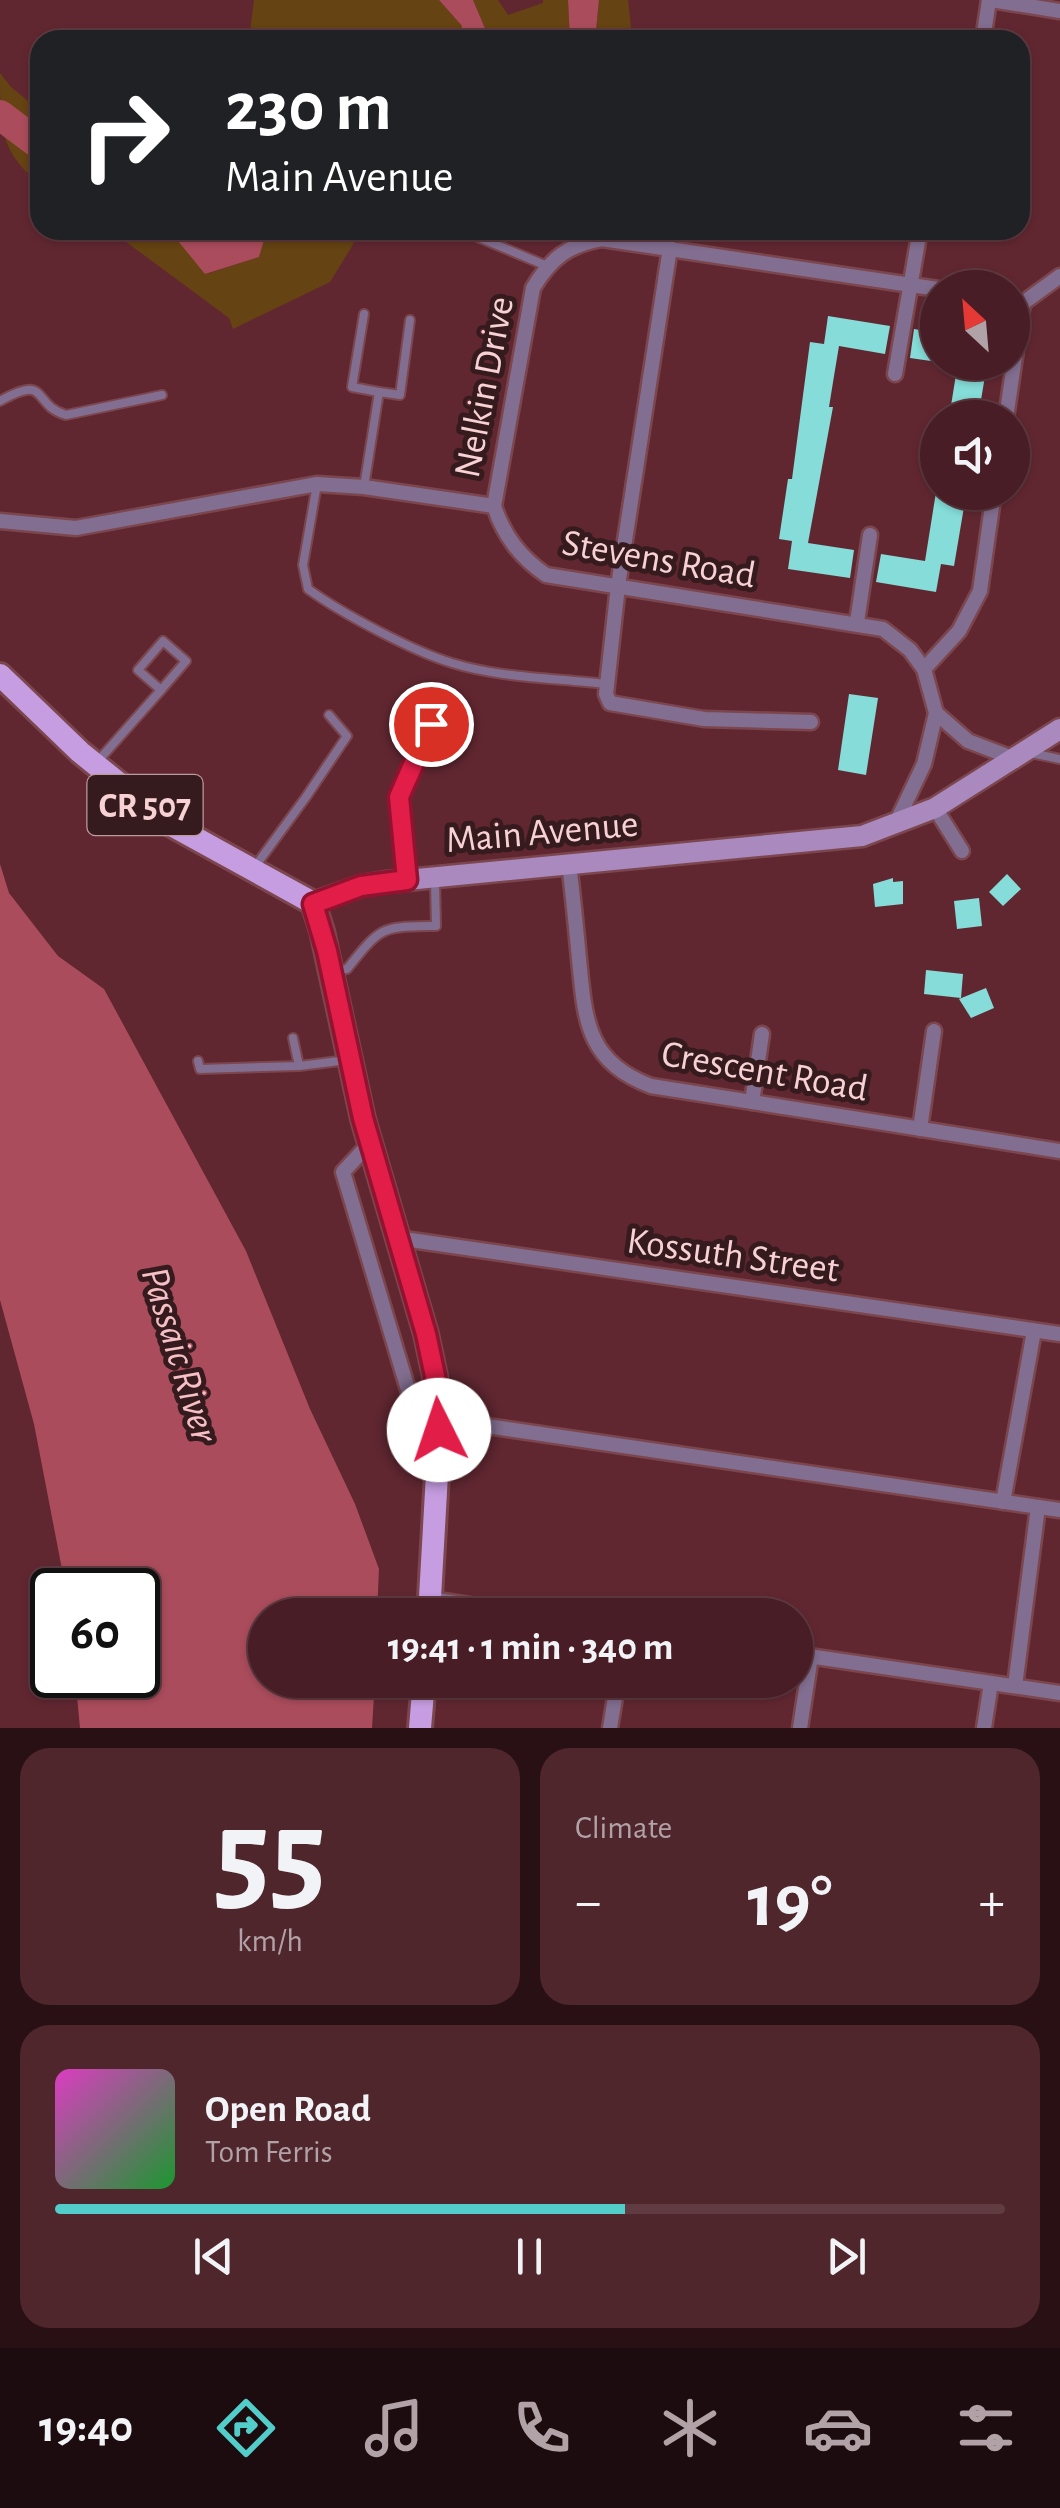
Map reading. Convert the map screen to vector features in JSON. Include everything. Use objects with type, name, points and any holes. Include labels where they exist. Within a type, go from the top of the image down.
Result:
[{"type":"main road","name":"CR 507","points":[[0,675],[96,764],[168,823],[313,904]]},
{"type":"main road","points":[[313,904],[370,1143],[426,1334],[439,1424],[430,1598]]},
{"type":"main road","points":[[420,1728],[422,1698]]},
{"type":"street","points":[[986,30],[990,0],[1060,11]]},
{"type":"street","name":"Nelkin Drive","points":[[494,506],[533,288],[562,251],[599,240]]},
{"type":"street","name":"Nelkin Drive","points":[[610,240],[920,287]]},
{"type":"street","points":[[895,374],[918,240]]},
{"type":"street","points":[[670,248],[605,684],[610,704],[704,719],[811,722]]},
{"type":"street","points":[[1030,295],[1060,276]]},
{"type":"street","points":[[0,521],[76,528],[317,484],[494,506]]},
{"type":"street","name":"Stevens Road","points":[[494,506],[511,542],[546,575],[857,622],[894,635],[924,669],[936,714],[924,764],[895,826]]},
{"type":"street","points":[[924,669],[959,631],[980,592],[991,510]]},
{"type":"street","points":[[857,622],[870,534]]},
{"type":"street","points":[[936,714],[968,741],[1021,756]]},
{"type":"street","name":"Main Avenue","points":[[313,904],[361,886],[434,876],[848,839],[895,826],[935,808],[1060,730]]},
{"type":"street","points":[[935,808],[962,851]]},
{"type":"street","name":"Crescent Road","points":[[569,864],[585,1019],[603,1054],[618,1069],[651,1086],[1060,1152]]},
{"type":"street","points":[[920,1129],[934,1031]]},
{"type":"street","points":[[752,1102],[762,1034]]},
{"type":"street","points":[[370,1143],[343,1172],[415,1414],[439,1424],[1060,1510]]},
{"type":"street","name":"Kossuth Street","points":[[397,1238],[1060,1334]]},
{"type":"street","points":[[1002,1502],[1034,1331]]},
{"type":"street","points":[[1015,1686],[1038,1507]]},
{"type":"street","points":[[813,1656],[1060,1693]]},
{"type":"street","points":[[984,1728],[991,1683]]},
{"type":"street","points":[[610,1728],[615,1698]]},
{"type":"street","points":[[800,1728],[805,1698]]},
{"type":"lane","points":[[485,240],[547,266]]},
{"type":"lane","points":[[364,314],[352,387],[400,395],[410,320]]},
{"type":"lane","points":[[0,402],[26,389],[34,390],[51,408],[66,415],[162,396]]},
{"type":"lane","points":[[364,487],[379,392]]},
{"type":"lane","points":[[317,484],[303,565],[308,589],[330,605],[451,663],[605,684]]},
{"type":"lane","points":[[96,764],[161,690],[186,661],[163,641],[138,670],[161,690]]},
{"type":"lane","points":[[251,872],[347,736],[329,716]]},
{"type":"lane","points":[[407,880],[399,797],[431,724]]},
{"type":"lane","points":[[1021,756],[1060,759]]},
{"type":"lane","points":[[332,972],[348,969],[376,932],[392,926],[436,926],[434,876]]},
{"type":"lane","points":[[294,1038],[299,1066]]},
{"type":"lane","points":[[198,1062],[200,1069],[350,1060]]},
{"type":"shaded area","points":[[254,0],[439,0],[462,26],[462,30],[250,30]]},
{"type":"shaded area","points":[[473,0],[498,0],[508,15],[543,0],[568,0],[570,30],[486,30]]},
{"type":"shaded area","points":[[599,0],[628,0],[630,30],[596,30]]},
{"type":"shaded area","points":[[0,73],[30,103],[30,175],[10,149],[1,109]]},
{"type":"shaded area","points":[[124,240],[177,240],[206,274],[259,257],[264,240],[356,240],[330,282],[233,329],[229,318]]},
{"type":"water","points":[[439,0],[473,0],[486,30],[462,30]]},
{"type":"water","points":[[568,0],[599,0],[596,30],[570,30]]},
{"type":"water","points":[[177,240],[264,240],[259,257],[205,274]]},
{"type":"water","name":"Passaic River","points":[[0,864],[9,893],[58,956],[104,989],[246,1251],[379,1569],[378,1598],[248,1598],[248,1698],[374,1698],[372,1728],[80,1728],[77,1698],[160,1698],[160,1568],[62,1568],[34,1424],[0,1300]]},
{"type":"building","points":[[828,316],[890,326],[885,354],[839,346],[829,407],[833,407],[808,543],[854,550],[850,578],[788,569],[792,541],[779,539],[788,479],[792,479],[810,342],[824,344]]},
{"type":"building","points":[[914,329],[920,330],[920,359],[910,358]]},
{"type":"building","points":[[955,380],[984,380],[981,400],[952,400]]},
{"type":"building","points":[[933,510],[963,510],[954,566],[941,564],[936,592],[876,582],[881,554],[925,561]]},
{"type":"building","points":[[849,694],[878,698],[866,775],[838,770]]},
{"type":"building","points":[[1007,874],[1021,889],[1003,906],[989,892]]},
{"type":"building","points":[[893,878],[893,882],[903,881],[903,904],[875,907],[873,884]]},
{"type":"building","points":[[979,898],[982,926],[957,929],[954,901]]},
{"type":"building","points":[[926,970],[963,974],[961,998],[924,994]]},
{"type":"building","points":[[986,988],[994,1008],[971,1018],[959,999]]},
{"type":"waterway","points":[[0,115],[30,138]]},
{"type":"route","points":[[431,724],[399,797],[407,880],[361,886],[313,904],[363,1118],[426,1334],[435,1376],[439,1430]]}]
